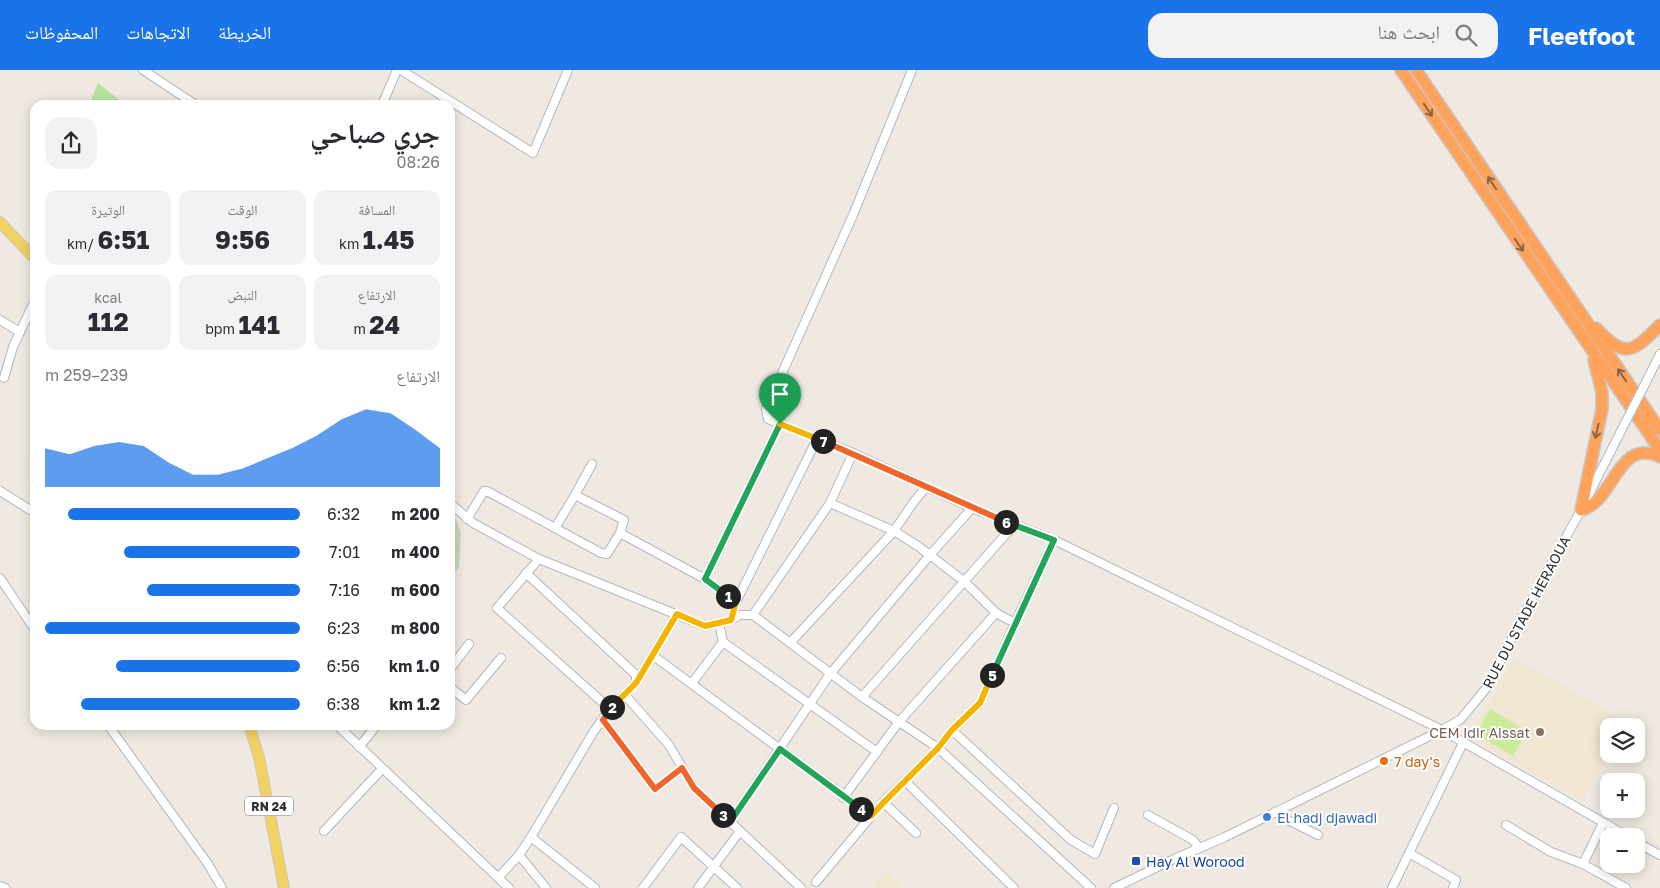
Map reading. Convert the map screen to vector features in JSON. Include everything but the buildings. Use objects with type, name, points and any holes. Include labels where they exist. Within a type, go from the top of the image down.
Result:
[{"type":"highway","points":[[1401,70],[1660,450]]},
{"type":"highway","points":[[1416,70],[1660,430]]},
{"type":"highway","points":[[1571,301],[1604,337],[1620,349],[1636,347],[1660,325]]},
{"type":"highway","points":[[1591,349],[1602,392],[1602,409],[1582,497],[1581,510],[1596,501],[1626,461],[1632,456],[1646,452],[1660,457]]},
{"type":"main road","points":[[0,222],[30,254]]},
{"type":"main road","name":"RN 24","points":[[251,730],[259,757],[284,888]]},
{"type":"street","points":[[143,70],[188,100]]},
{"type":"street","points":[[384,100],[397,70]]},
{"type":"street","points":[[401,70],[449,100]]},
{"type":"street","points":[[455,104],[533,153],[568,70]]},
{"type":"street","points":[[912,70],[853,215],[766,409],[768,419],[853,453],[972,508],[1054,540],[1442,730],[1612,828]]},
{"type":"street","points":[[4,378],[14,347],[30,311]]},
{"type":"street","points":[[0,320],[20,332]]},
{"type":"street","name":"RUE DU STADE HERAOUA","points":[[1114,888],[1199,848],[1225,838],[1461,719],[1474,706],[1488,686],[1528,606],[1581,510],[1660,354]]},
{"type":"street","points":[[705,579],[780,424]]},
{"type":"street","points":[[731,620],[736,602],[817,439]]},
{"type":"street","points":[[754,615],[830,503],[853,453]]},
{"type":"street","points":[[555,528],[592,464]]},
{"type":"street","points":[[790,642],[894,531],[926,487]]},
{"type":"street","points":[[0,490],[30,510]]},
{"type":"street","points":[[467,519],[480,495],[487,491],[607,554],[620,533],[624,520],[575,494]]},
{"type":"street","points":[[830,503],[894,531],[930,555],[965,582],[996,613],[1015,623]]},
{"type":"street","points":[[455,508],[467,519],[539,559],[705,626],[731,620],[740,615],[754,615],[830,674],[898,723],[938,748],[1091,888]]},
{"type":"street","points":[[730,822],[830,674],[972,508]]},
{"type":"street","points":[[862,697],[1014,525]]},
{"type":"street","points":[[620,533],[705,579],[736,602]]},
{"type":"street","points":[[816,882],[871,816],[980,703],[1054,540]]},
{"type":"street","points":[[539,559],[497,608],[610,709]]},
{"type":"street","points":[[526,573],[636,675],[636,683]]},
{"type":"street","points":[[0,578],[30,623]]},
{"type":"street","points":[[844,798],[898,723],[996,613]]},
{"type":"street","points":[[498,877],[519,855],[531,838],[577,759],[610,709],[636,683],[677,614]]},
{"type":"street","points":[[719,623],[723,642],[877,752]]},
{"type":"street","points":[[692,684],[723,642]]},
{"type":"street","points":[[455,662],[469,644]]},
{"type":"street","points":[[655,656],[844,798],[871,816]]},
{"type":"street","points":[[455,691],[466,700],[501,658]]},
{"type":"street","points":[[624,694],[669,745],[694,788],[801,888]]},
{"type":"street","points":[[603,720],[655,789],[682,768]]},
{"type":"street","points":[[112,730],[208,864],[222,888]]},
{"type":"street","points":[[347,730],[359,747],[509,888]]},
{"type":"street","points":[[359,747],[373,730]]},
{"type":"street","points":[[952,730],[1072,840],[1095,854],[1114,808]]},
{"type":"street","points":[[1392,888],[1463,743]]},
{"type":"street","points":[[324,831],[382,769]]},
{"type":"street","points":[[904,781],[1014,888]]},
{"type":"street","points":[[884,802],[916,833]]},
{"type":"street","points":[[1275,812],[1318,835]]},
{"type":"street","points":[[1148,815],[1192,840],[1199,848]]},
{"type":"street","points":[[1583,864],[1603,823]]},
{"type":"street","points":[[1506,825],[1551,852],[1583,864],[1626,888]]},
{"type":"street","points":[[698,888],[740,831]]},
{"type":"street","points":[[644,888],[681,837],[737,888]]},
{"type":"street","points":[[531,838],[594,888]]},
{"type":"street","points":[[1645,847],[1660,855]]},
{"type":"street","points":[[1410,853],[1456,880],[1452,888]]},
{"type":"street","points":[[519,855],[546,888]]},
{"type":"street","points":[[0,886],[4,888]]},
{"type":"shaded area","name":"CEM Idir Aissat","points":[[1515,658],[1620,718],[1600,718],[1600,763],[1604,763],[1582,801],[1469,737]]},
{"type":"shaded area","points":[[886,870],[902,888],[873,888]]},
{"type":"green space","points":[[98,83],[120,100],[91,100]]},
{"type":"green space","points":[[455,518],[461,532],[459,567],[455,572]]},
{"type":"green space","points":[[1490,709],[1527,731],[1513,756],[1476,734]]},
{"type":"place","name":"CEM Idir Aissat","points":[[1540,732]]},
{"type":"place","name":"7 day's","points":[[1384,761]]},
{"type":"place","name":"El hadj djawadi","points":[[1267,817]]},
{"type":"place","name":"Hay Al Worood","points":[[1136,861]]},
{"type":"route","points":[[780,424],[853,453],[972,508],[1054,540],[980,703],[871,816],[780,749],[730,822],[694,788],[682,768],[655,789],[603,720],[610,709],[636,683],[677,614],[705,626],[731,620],[736,602],[705,579],[780,424]]}]
